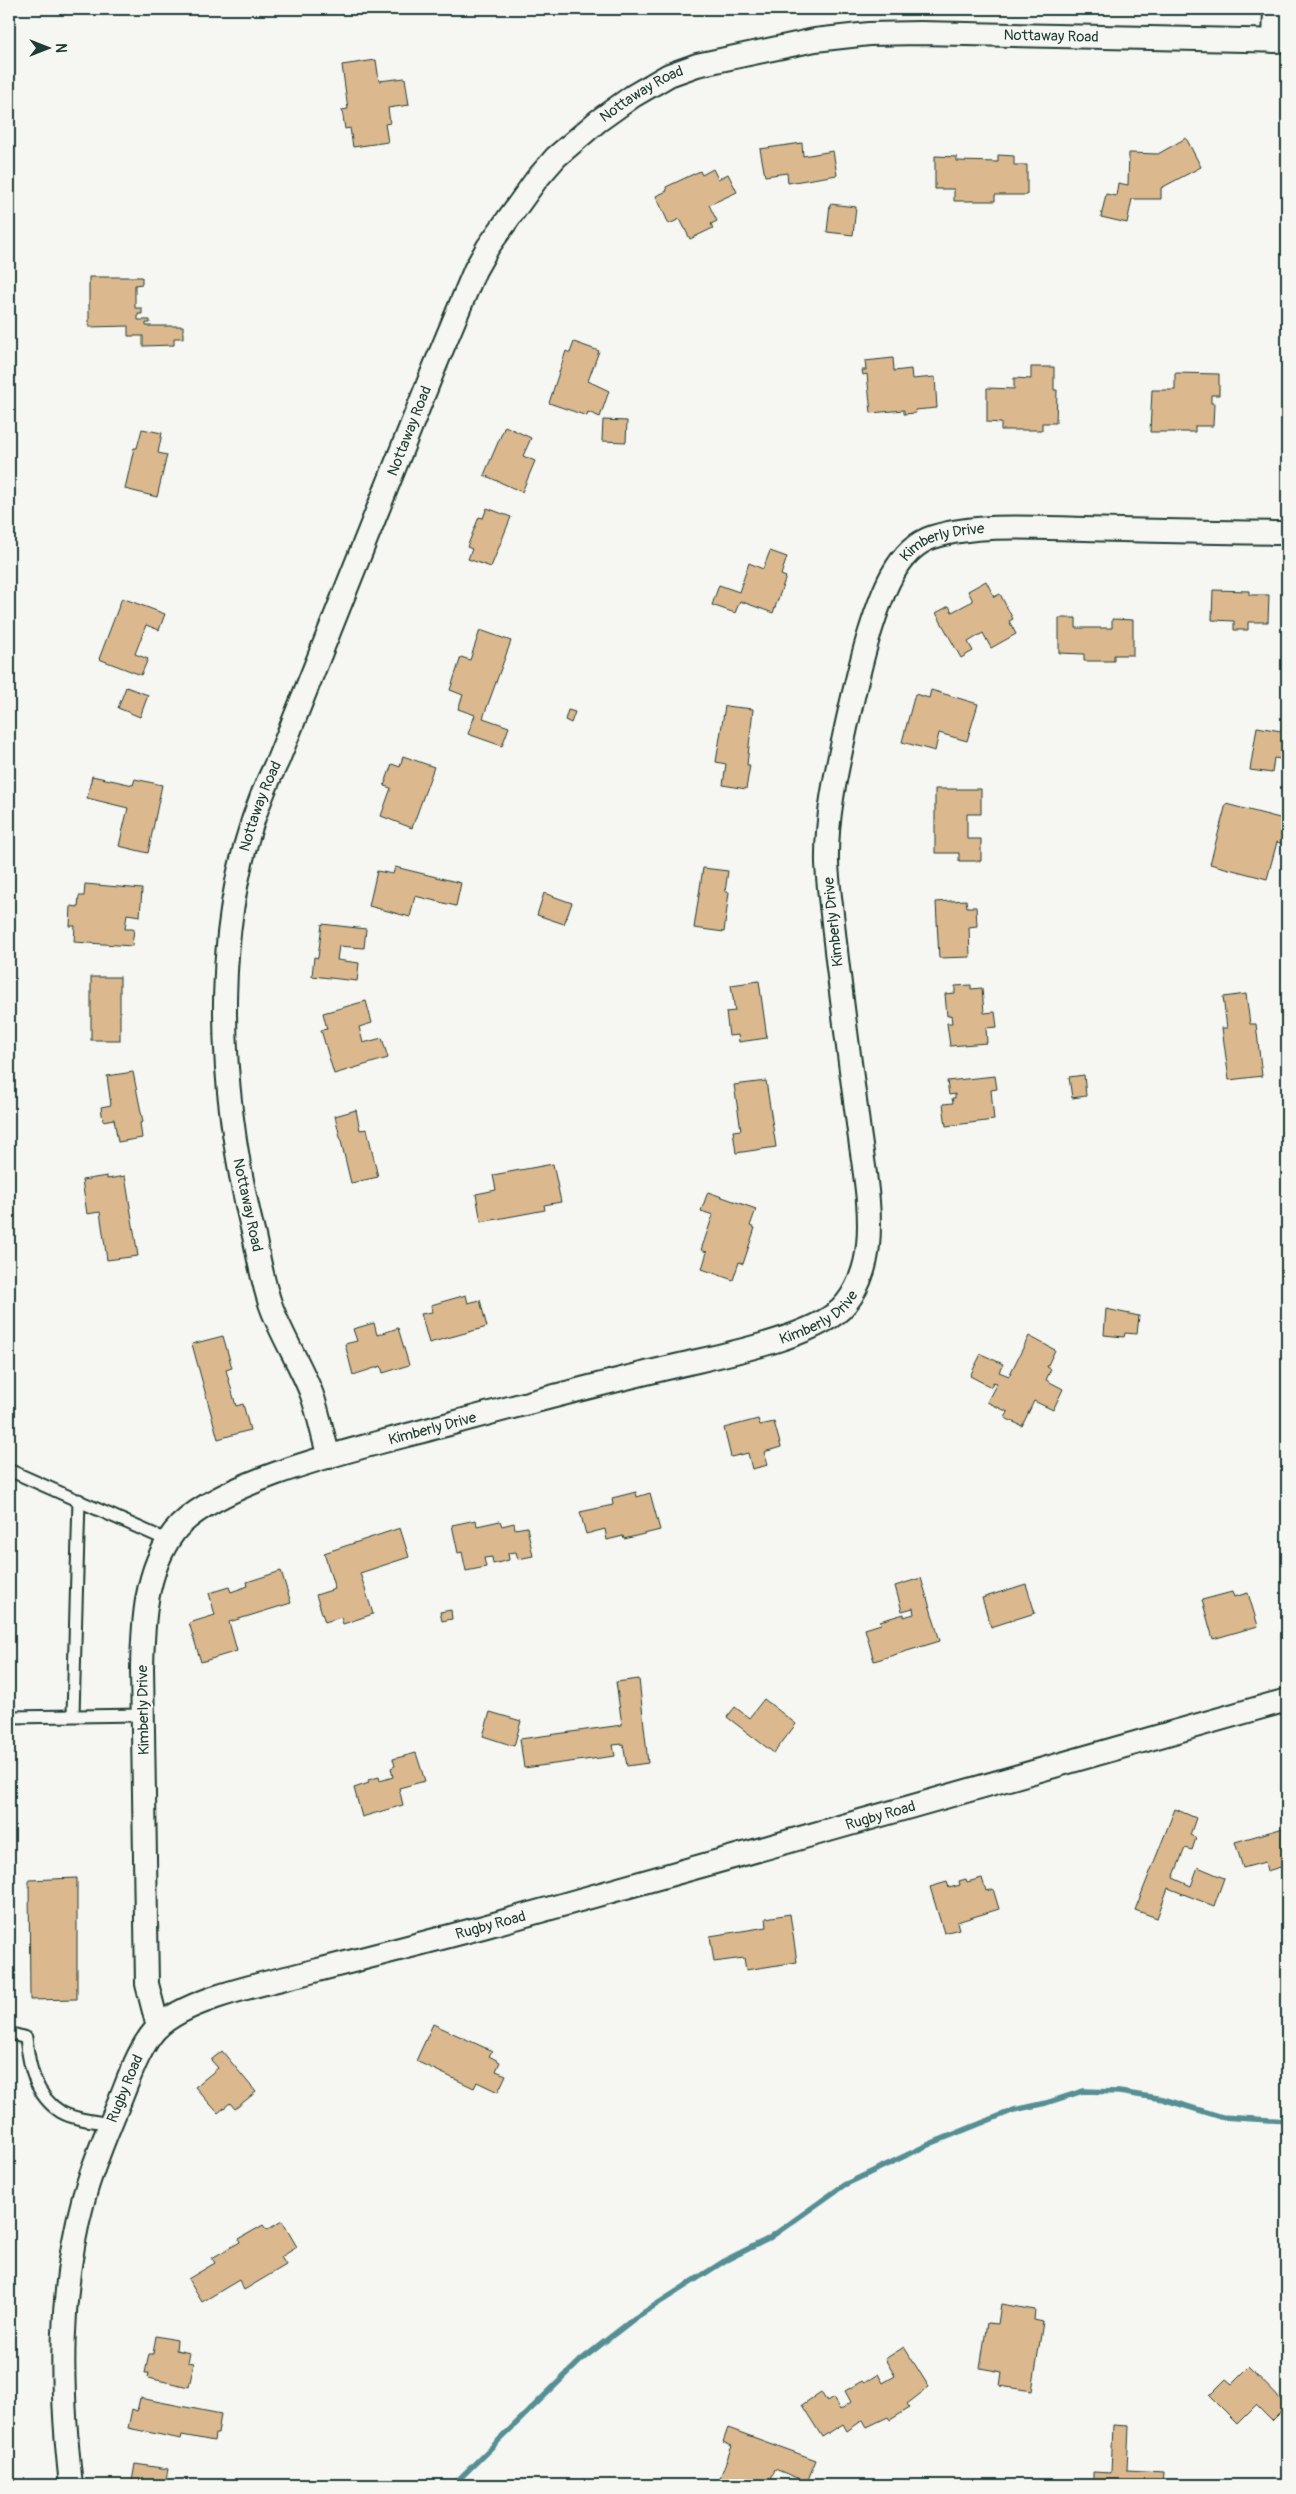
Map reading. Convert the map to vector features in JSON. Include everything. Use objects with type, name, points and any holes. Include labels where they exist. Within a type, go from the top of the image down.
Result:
[{"type":"street","points":[[1274,9],[1280,41]]},
{"type":"street","name":"Nottaway Road","points":[[329,1457],[312,1395],[271,1306],[243,1192],[233,1137],[226,1015],[227,952],[230,922],[246,844],[256,808],[278,760],[435,366],[475,270],[488,247],[536,180],[575,139],[632,96],[668,75],[697,65],[815,40],[869,34],[930,33],[1280,41]]},
{"type":"street","name":"Kimberly Drive","points":[[158,2027],[147,1984],[142,1715],[143,1623],[148,1594],[160,1557],[175,1532],[196,1510],[214,1500],[243,1487],[329,1457],[591,1386],[717,1356],[812,1328],[837,1313],[850,1299],[860,1280],[868,1247],[868,1201],[841,998],[827,864],[829,819],[838,764],[862,656],[882,595],[906,555],[929,538],[964,531],[1013,527],[1287,533]]},
{"type":"street","name":"Rugby Road","points":[[71,2485],[62,2381],[64,2307],[76,2229],[85,2194],[110,2124],[140,2054],[158,2027],[172,2016],[190,2007],[250,1988],[484,1927],[1287,1700]]},
{"type":"lane","points":[[9,1470],[169,1541]]},
{"type":"lane","points":[[73,1715],[78,1500]]},
{"type":"lane","points":[[9,1717],[142,1715]]},
{"type":"lane","points":[[9,2033],[26,2038],[28,2065],[42,2095],[62,2112],[110,2124]]},
{"type":"building","points":[[376,60],[379,81],[405,78],[409,105],[388,108],[390,123],[385,124],[388,142],[353,147],[350,128],[345,129],[342,110],[348,109],[342,65]]},
{"type":"building","points":[[1186,138],[1201,167],[1161,188],[1161,199],[1132,199],[1127,223],[1101,217],[1106,194],[1116,196],[1118,183],[1128,185],[1129,153],[1158,154]]},
{"type":"building","points":[[802,143],[803,156],[833,151],[837,175],[788,183],[787,173],[765,176],[760,149]]},
{"type":"building","points":[[998,155],[1014,156],[1014,165],[1027,165],[1027,195],[995,195],[995,201],[954,201],[954,189],[935,189],[935,156],[957,157],[957,161],[998,162]]},
{"type":"building","points":[[713,169],[718,179],[728,174],[737,192],[709,205],[717,221],[711,224],[713,228],[690,239],[680,219],[669,224],[656,196],[667,191],[666,187],[700,171],[702,175]]},
{"type":"building","points":[[830,204],[856,207],[853,235],[827,232]]},
{"type":"building","points":[[89,277],[142,277],[142,284],[135,285],[135,308],[142,308],[142,314],[138,314],[138,320],[150,320],[150,323],[146,323],[146,326],[183,326],[183,338],[174,338],[174,345],[143,346],[143,336],[128,336],[128,326],[89,327]]},
{"type":"building","points":[[574,342],[599,351],[588,381],[609,391],[600,417],[588,412],[587,416],[549,403],[566,351],[570,353]]},
{"type":"building","points":[[893,358],[894,371],[911,369],[912,379],[935,377],[937,408],[915,410],[916,413],[904,414],[904,410],[871,413],[867,374],[863,375],[862,370],[866,370],[865,361]]},
{"type":"building","points":[[1031,367],[1054,367],[1054,390],[1057,390],[1056,423],[1042,423],[1042,430],[1001,430],[1001,423],[987,422],[987,388],[1014,389],[1014,378],[1031,379]]},
{"type":"building","points":[[1175,373],[1219,374],[1219,395],[1211,395],[1211,403],[1214,403],[1213,426],[1195,426],[1195,432],[1150,432],[1152,390],[1175,390]]},
{"type":"building","points":[[603,420],[627,421],[626,442],[602,441]]},
{"type":"building","points":[[505,426],[531,438],[523,456],[535,461],[522,492],[484,475]]},
{"type":"building","points":[[142,429],[162,433],[158,453],[167,455],[157,497],[125,489],[134,448],[137,448]]},
{"type":"building","points":[[487,508],[511,517],[491,567],[468,559],[472,549],[467,547],[479,517],[483,518]]},
{"type":"building","points":[[770,551],[787,557],[781,575],[786,577],[773,613],[740,601],[735,613],[712,605],[719,585],[739,592],[749,563],[763,569]]},
{"type":"building","points":[[986,581],[994,597],[1000,594],[1013,619],[1009,621],[1016,634],[991,648],[983,633],[968,642],[973,651],[961,658],[936,613],[949,606],[952,612],[973,601],[968,591]]},
{"type":"building","points":[[1213,590],[1249,591],[1249,595],[1269,595],[1268,622],[1248,622],[1248,630],[1234,630],[1234,621],[1212,620]]},
{"type":"building","points":[[122,598],[165,614],[159,630],[146,625],[135,654],[148,659],[141,675],[99,659]]},
{"type":"building","points":[[1059,618],[1076,618],[1076,628],[1112,628],[1112,619],[1133,620],[1133,655],[1114,655],[1114,661],[1084,661],[1084,654],[1059,653]]},
{"type":"building","points":[[480,630],[511,641],[483,718],[509,727],[502,746],[468,734],[475,715],[458,709],[463,695],[450,690],[461,657],[470,660]]},
{"type":"building","points":[[126,687],[148,695],[140,717],[118,708]]},
{"type":"building","points":[[931,690],[978,704],[967,741],[939,733],[935,751],[902,742],[915,694],[929,698]]},
{"type":"building","points":[[1287,696],[1287,760],[1274,758],[1272,773],[1250,770],[1257,727],[1281,731]]},
{"type":"building","points":[[725,706],[753,709],[747,765],[750,765],[746,789],[723,785],[726,764],[716,762]]},
{"type":"building","points":[[568,710],[575,712],[571,723],[565,720]]},
{"type":"building","points":[[403,756],[434,767],[412,828],[381,816],[391,788],[384,786],[392,764],[400,767]]},
{"type":"building","points":[[92,776],[133,785],[135,779],[162,785],[148,853],[119,846],[128,808],[87,798]]},
{"type":"building","points":[[935,789],[981,789],[981,814],[967,814],[967,839],[981,839],[981,861],[959,861],[959,853],[935,853]]},
{"type":"building","points":[[1226,804],[1287,820],[1283,844],[1277,842],[1267,879],[1210,864]]},
{"type":"building","points":[[395,867],[461,883],[456,906],[415,896],[410,917],[369,906],[377,871],[393,874]]},
{"type":"building","points":[[703,868],[728,871],[725,892],[729,892],[724,932],[694,928]]},
{"type":"building","points":[[85,884],[142,889],[140,916],[127,914],[125,929],[134,929],[132,946],[74,942],[75,926],[70,926],[71,906],[78,907],[79,896],[84,896]]},
{"type":"building","points":[[544,893],[572,903],[564,924],[537,915]]},
{"type":"building","points":[[966,900],[967,907],[976,907],[977,926],[969,927],[970,957],[939,958],[936,902]]},
{"type":"building","points":[[322,924],[366,929],[364,948],[339,946],[337,960],[359,963],[357,981],[312,976],[314,957],[318,958]]},
{"type":"building","points":[[91,977],[120,977],[120,1040],[91,1040]]},
{"type":"building","points":[[759,981],[767,1038],[739,1042],[738,1035],[729,1036],[726,1012],[735,1011],[731,985]]},
{"type":"building","points":[[971,985],[971,989],[982,988],[984,1013],[995,1012],[997,1027],[986,1028],[987,1043],[950,1046],[947,1023],[952,1023],[951,1015],[947,1016],[945,994],[955,993],[955,986]]},
{"type":"building","points":[[1246,994],[1250,1024],[1256,1024],[1262,1076],[1229,1080],[1222,1028],[1227,1028],[1223,997]]},
{"type":"building","points":[[366,1001],[372,1023],[359,1027],[363,1043],[382,1038],[388,1058],[334,1074],[321,1030],[327,1029],[323,1013]]},
{"type":"building","points":[[133,1072],[143,1122],[140,1123],[142,1138],[118,1142],[114,1119],[103,1121],[101,1107],[111,1105],[107,1076]]},
{"type":"building","points":[[1084,1075],[1086,1096],[1072,1098],[1069,1077]]},
{"type":"building","points":[[995,1076],[997,1089],[991,1090],[994,1120],[946,1126],[943,1104],[953,1103],[952,1098],[955,1098],[955,1094],[949,1095],[947,1081]]},
{"type":"building","points":[[766,1081],[776,1147],[736,1153],[733,1131],[741,1130],[734,1085]]},
{"type":"building","points":[[356,1110],[360,1130],[367,1129],[378,1177],[351,1183],[335,1116]]},
{"type":"building","points":[[553,1164],[561,1202],[544,1205],[545,1210],[481,1222],[476,1194],[496,1190],[493,1175]]},
{"type":"building","points":[[107,1176],[107,1179],[125,1176],[138,1256],[107,1260],[100,1212],[87,1214],[82,1180]]},
{"type":"building","points":[[708,1192],[756,1209],[750,1226],[755,1228],[743,1264],[739,1262],[733,1280],[702,1269],[707,1252],[701,1250],[713,1215],[701,1211]]},
{"type":"building","points":[[466,1295],[468,1303],[480,1300],[487,1327],[429,1343],[421,1314],[432,1312],[431,1305]]},
{"type":"building","points":[[1106,1309],[1139,1316],[1137,1334],[1125,1333],[1124,1337],[1104,1335]]},
{"type":"building","points":[[374,1323],[377,1335],[398,1328],[409,1365],[383,1373],[381,1366],[353,1375],[345,1344],[357,1341],[353,1329]]},
{"type":"building","points":[[223,1336],[232,1368],[226,1370],[236,1406],[243,1404],[250,1430],[218,1439],[192,1344]]},
{"type":"building","points":[[1029,1336],[1055,1350],[1047,1367],[1051,1369],[1046,1380],[1063,1389],[1053,1410],[1034,1401],[1022,1426],[1005,1418],[1008,1412],[987,1402],[997,1383],[993,1382],[991,1387],[970,1376],[981,1354],[1003,1364],[999,1372],[1009,1376]]},
{"type":"building","points":[[758,1419],[760,1425],[774,1422],[781,1447],[764,1452],[768,1465],[752,1469],[748,1453],[731,1457],[724,1428]]},
{"type":"building","points":[[636,1492],[637,1497],[650,1493],[660,1530],[624,1539],[623,1536],[607,1540],[605,1529],[586,1534],[580,1512],[613,1505],[612,1498]]},
{"type":"building","points":[[476,1520],[477,1526],[500,1521],[502,1526],[514,1523],[515,1529],[527,1527],[533,1556],[518,1559],[516,1552],[508,1553],[509,1560],[493,1564],[492,1557],[484,1558],[486,1567],[466,1571],[462,1552],[458,1553],[452,1525]]},
{"type":"building","points":[[400,1528],[409,1557],[360,1573],[373,1614],[343,1624],[341,1617],[325,1622],[316,1595],[335,1589],[324,1553]]},
{"type":"building","points":[[281,1571],[291,1603],[229,1622],[237,1651],[201,1662],[189,1623],[215,1615],[209,1593],[229,1587],[231,1592],[248,1586],[247,1582]]},
{"type":"building","points":[[921,1578],[940,1641],[874,1661],[865,1629],[881,1624],[880,1621],[904,1614],[904,1617],[914,1614],[913,1608],[902,1611],[895,1586]]},
{"type":"building","points":[[1026,1584],[1035,1613],[991,1627],[982,1598]]},
{"type":"building","points":[[1232,1592],[1234,1597],[1248,1593],[1258,1626],[1213,1639],[1202,1600]]},
{"type":"building","points":[[451,1610],[452,1619],[442,1621],[440,1612]]},
{"type":"building","points":[[639,1679],[648,1763],[627,1766],[623,1744],[613,1745],[615,1756],[524,1768],[520,1739],[622,1725],[616,1682]]},
{"type":"building","points":[[764,1699],[796,1724],[774,1753],[727,1717],[735,1707],[749,1718]]},
{"type":"building","points":[[490,1712],[521,1721],[514,1746],[483,1736]]},
{"type":"building","points":[[416,1753],[425,1781],[399,1788],[403,1805],[362,1817],[354,1788],[369,1783],[368,1780],[379,1777],[380,1781],[393,1777],[391,1768],[395,1766],[393,1759]]},
{"type":"building","points":[[1175,1809],[1196,1818],[1190,1835],[1196,1838],[1192,1850],[1185,1848],[1173,1878],[1191,1886],[1198,1867],[1224,1878],[1214,1906],[1168,1888],[1157,1918],[1135,1910]]},
{"type":"building","points":[[1287,1827],[1287,1855],[1282,1857],[1284,1866],[1267,1871],[1265,1862],[1243,1868],[1235,1842]]},
{"type":"building","points":[[77,1878],[77,1999],[30,2000],[29,1880]]},
{"type":"building","points":[[982,1878],[986,1891],[993,1889],[999,1909],[957,1922],[959,1929],[944,1933],[930,1887],[947,1882],[949,1888],[960,1885],[959,1881],[966,1879],[967,1882]]},
{"type":"building","points":[[790,1914],[797,1962],[746,1970],[744,1958],[714,1962],[710,1936],[767,1927],[766,1918]]},
{"type":"building","points":[[433,2024],[492,2051],[489,2056],[500,2062],[496,2071],[506,2075],[498,2092],[477,2082],[474,2088],[416,2061]]},
{"type":"building","points":[[222,2051],[256,2092],[235,2109],[230,2103],[218,2113],[195,2087],[218,2068],[211,2060]]},
{"type":"building","points":[[282,2221],[297,2247],[281,2257],[286,2265],[244,2290],[239,2280],[202,2302],[188,2279],[215,2263],[212,2258],[240,2242],[239,2239],[263,2225],[267,2230]]},
{"type":"building","points":[[1001,2304],[1035,2310],[1034,2320],[1043,2322],[1032,2391],[1000,2386],[1002,2372],[980,2368],[987,2323],[998,2324]]},
{"type":"building","points":[[156,2336],[177,2340],[176,2350],[190,2353],[188,2362],[194,2363],[189,2387],[148,2378],[149,2373],[145,2373],[149,2354],[153,2354]]},
{"type":"building","points":[[904,2347],[929,2387],[907,2404],[910,2408],[890,2420],[888,2417],[867,2427],[863,2420],[847,2431],[843,2424],[822,2437],[802,2405],[821,2392],[827,2402],[833,2398],[840,2410],[851,2402],[845,2391],[862,2381],[864,2383],[878,2374],[883,2383],[895,2376],[885,2359]]},
{"type":"building","points":[[1249,2367],[1287,2406],[1272,2421],[1256,2405],[1237,2424],[1209,2396],[1226,2379],[1232,2384]]},
{"type":"building","points":[[140,2398],[221,2414],[218,2434],[215,2434],[214,2441],[182,2435],[181,2439],[128,2428],[132,2409],[137,2411]]},
{"type":"building","points":[[1113,2425],[1129,2426],[1127,2470],[1164,2472],[1163,2485],[1090,2485],[1090,2482],[1093,2482],[1093,2472],[1111,2473]]},
{"type":"building","points":[[728,2428],[816,2460],[807,2482],[775,2469],[769,2485],[724,2485],[718,2483],[732,2446],[723,2442]]},
{"type":"building","points":[[135,2464],[168,2469],[165,2485],[137,2485],[138,2482],[132,2481]]},
{"type":"waterway","points":[[453,2485],[581,2360],[635,2318],[726,2260],[768,2239],[844,2185],[932,2143],[1014,2110],[1046,2103],[1083,2091],[1119,2092],[1163,2099],[1222,2117],[1287,2121]]}]
